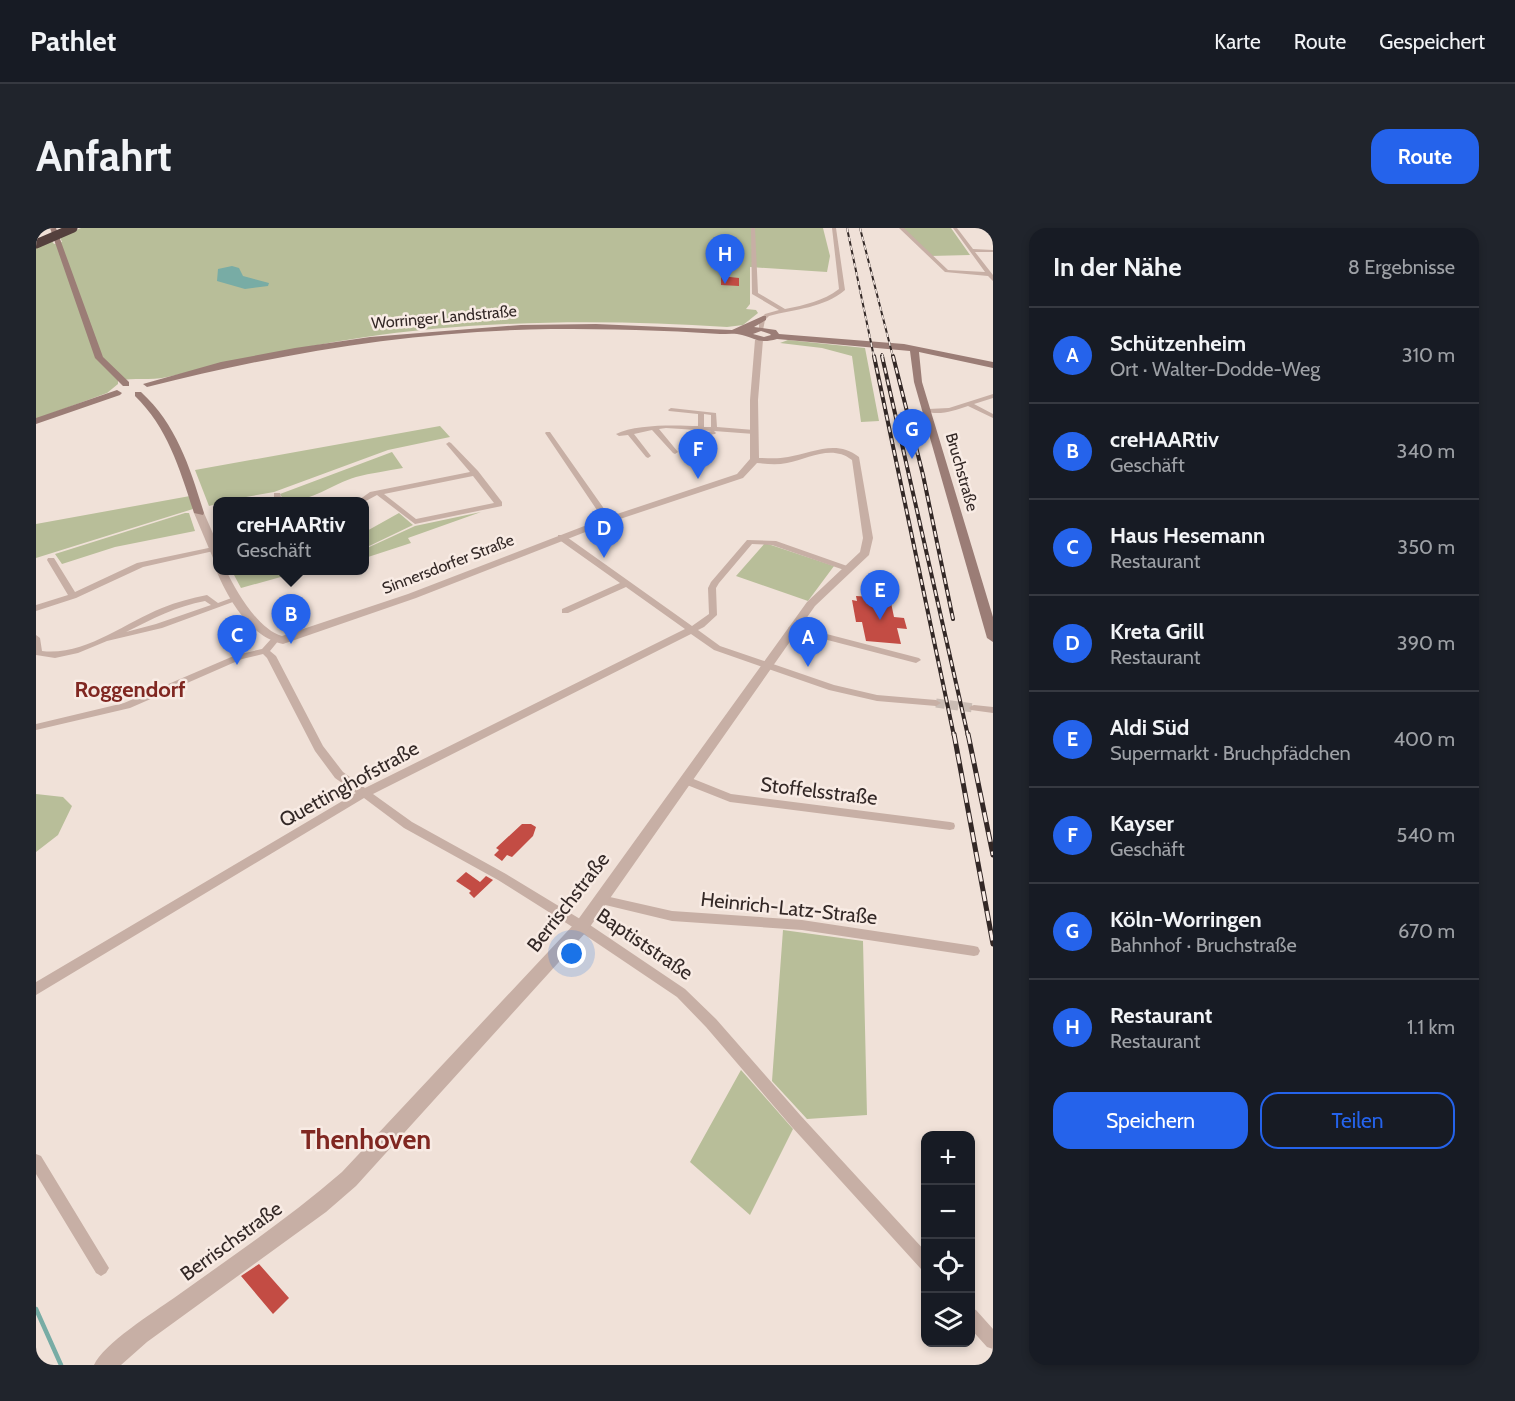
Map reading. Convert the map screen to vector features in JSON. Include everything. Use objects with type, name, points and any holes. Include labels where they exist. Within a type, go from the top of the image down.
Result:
[{"type":"highway","points":[[36,242],[64,228]]},
{"type":"highway","points":[[36,242],[74,228]]},
{"type":"main road","points":[[53,228],[99,358],[126,384],[118,387],[117,393]]},
{"type":"main road","points":[[688,328],[743,328],[763,318]]},
{"type":"main road","name":"Worringer Landstraße","points":[[126,384],[147,384],[294,350],[393,335],[556,324],[688,328],[748,333]]},
{"type":"main road","points":[[748,333],[762,329],[773,332],[776,336]]},
{"type":"main road","points":[[748,333],[759,339],[769,340],[776,336],[914,349],[993,365]]},
{"type":"main road","points":[[879,345],[901,351],[915,360]]},
{"type":"main road","name":"Bruchstraße","points":[[914,349],[928,411],[993,638]]},
{"type":"main road","points":[[36,420],[117,393],[138,394],[148,388],[147,384]]},
{"type":"main road","points":[[138,394],[158,411],[169,430],[199,513]]},
{"type":"street","points":[[753,228],[755,294],[783,310]]},
{"type":"street","points":[[762,329],[763,318],[783,310],[819,304],[842,290],[834,228]]},
{"type":"street","points":[[901,228],[946,271],[988,274]]},
{"type":"street","points":[[955,228],[993,279]]},
{"type":"street","points":[[992,228],[993,234]]},
{"type":"street","points":[[970,250],[993,251]]},
{"type":"street","points":[[755,460],[754,432],[759,339]]},
{"type":"street","points":[[928,411],[950,410],[993,396]]},
{"type":"street","points":[[969,404],[993,416]]},
{"type":"street","points":[[671,410],[714,414],[714,429]]},
{"type":"street","points":[[701,412],[701,428]]},
{"type":"street","points":[[640,420],[675,452]]},
{"type":"street","points":[[618,423],[624,433],[648,456]]},
{"type":"street","points":[[624,433],[651,428],[681,427],[754,432]]},
{"type":"street","points":[[681,427],[702,448]]},
{"type":"street","points":[[690,436],[728,430]]},
{"type":"street","points":[[548,433],[608,520]]},
{"type":"street","points":[[380,494],[415,522],[499,504],[449,444]]},
{"type":"street","name":"Berrischstraße","points":[[105,1365],[140,1335],[320,1205],[349,1179],[582,926],[792,628],[811,604],[861,558],[869,544],[856,459],[844,452],[827,449],[789,460],[755,460]]},
{"type":"street","name":"Sinnersdorfer Straße","points":[[275,640],[289,638],[366,612],[561,537],[740,476],[755,460]]},
{"type":"street","points":[[369,498],[475,473]]},
{"type":"street","points":[[199,513],[213,545]]},
{"type":"street","points":[[561,537],[690,631],[717,648],[766,667],[857,694],[936,704]]},
{"type":"street","name":"Quettinghofstraße","points":[[36,988],[363,794],[690,631],[713,615],[712,588],[715,582],[750,542],[773,543],[847,569]]},
{"type":"street","points":[[36,608],[73,596],[140,565],[213,553]]},
{"type":"street","points":[[51,560],[73,596]]},
{"type":"street","points":[[36,727],[127,706],[239,657],[265,651],[275,640],[266,634],[237,599],[226,584],[223,575]]},
{"type":"street","points":[[565,611],[625,584]]},
{"type":"street","points":[[36,638],[38,653],[49,655],[86,647],[168,606],[207,598],[217,606]]},
{"type":"street","points":[[101,640],[159,626],[237,599]]},
{"type":"street","points":[[792,628],[916,660]]},
{"type":"street","name":"Baptiststraße","points":[[265,651],[272,656],[328,762],[339,775],[408,825],[502,877],[582,926],[656,975],[696,1006],[921,1258]]},
{"type":"street","points":[[974,708],[993,710]]},
{"type":"street","name":"Stoffelsstraße","points":[[686,780],[730,798],[950,826]]},
{"type":"street","name":"Heinrich-Latz-Straße","points":[[601,900],[672,916],[802,925],[974,951]]},
{"type":"street","points":[[36,1161],[101,1268]]},
{"type":"street","points":[[975,1321],[993,1341]]},
{"type":"green space","points":[[81,228],[823,228],[830,256],[827,272],[750,267],[750,304],[746,309],[756,310],[758,313],[743,325],[727,327],[589,322],[496,324],[359,338],[161,378],[118,381],[118,384],[107,393],[36,419],[36,246],[52,241],[54,244],[62,242],[60,237]]},
{"type":"green space","points":[[903,228],[951,228],[970,255],[930,256]]},
{"type":"green space","points":[[788,340],[865,348],[879,421],[861,422],[852,356],[822,348],[780,343]]},
{"type":"green space","points":[[440,426],[450,437],[388,450],[274,492],[246,497],[213,497],[213,505],[209,506],[195,470]]},
{"type":"green space","points":[[392,452],[403,468],[356,477],[309,497],[282,497],[280,494]]},
{"type":"green space","points":[[190,496],[193,509],[36,558],[36,524]]},
{"type":"green space","points":[[481,512],[408,538],[411,543],[369,557],[369,547],[415,526]]},
{"type":"green space","points":[[189,513],[195,531],[115,547],[62,564],[55,554]]},
{"type":"green space","points":[[399,513],[413,525],[369,546],[369,530]]},
{"type":"green space","points":[[765,543],[834,566],[808,601],[736,576]]},
{"type":"green space","points":[[234,575],[288,575],[241,588]]},
{"type":"green space","points":[[36,794],[63,797],[72,806],[58,835],[36,852]]},
{"type":"green space","points":[[783,930],[863,941],[867,1115],[807,1119],[772,1081]]},
{"type":"green space","points":[[741,1070],[793,1129],[750,1215],[690,1162]]},
{"type":"water","points":[[232,266],[239,268],[243,276],[269,283],[268,286],[245,289],[217,281],[218,269]]},
{"type":"building","points":[[721,276],[739,278],[739,286],[721,285]]},
{"type":"building","points":[[856,596],[890,598],[894,617],[904,618],[907,629],[897,628],[901,644],[866,641],[862,622],[856,622],[852,600],[857,601]]},
{"type":"building","points":[[522,824],[531,824],[536,827],[533,836],[512,857],[507,855],[502,861],[494,855],[499,850],[496,848]]},
{"type":"building","points":[[466,872],[480,882],[486,876],[493,880],[474,898],[469,893],[471,891],[456,881]]},
{"type":"building","points":[[259,1264],[289,1298],[273,1314],[241,1276]]},
{"type":"waterway","points":[[36,1309],[61,1365]]},
{"type":"tunnel","points":[[936,703],[974,708]]},
{"type":"railway","points":[[847,228],[874,357]]},
{"type":"railway","points":[[860,228],[893,357]]},
{"type":"railway","points":[[874,356],[954,736]]},
{"type":"railway","points":[[882,356],[968,736]]},
{"type":"railway","points":[[893,356],[923,475],[953,619]]},
{"type":"railway","points":[[954,734],[993,944]]},
{"type":"railway","points":[[968,734],[993,855]]},
{"type":"place","name":"Restaurant","points":[[725,284]]},
{"type":"place","name":"Köln-Worringen","points":[[912,459]]},
{"type":"place","name":"Kayser","points":[[698,479]]},
{"type":"place","name":"Kreta Grill","points":[[604,558]]},
{"type":"place","name":"Aldi Süd","points":[[880,620]]},
{"type":"place","name":"creHAARtiv","points":[[291,644]]},
{"type":"place","name":"Haus Hesemann","points":[[237,665]]},
{"type":"place","name":"Schützenheim","points":[[808,667]]},
{"type":"district","name":"Roggendorf","points":[[130,689]]},
{"type":"district","name":"Thenhoven","points":[[366,1139]]}]
